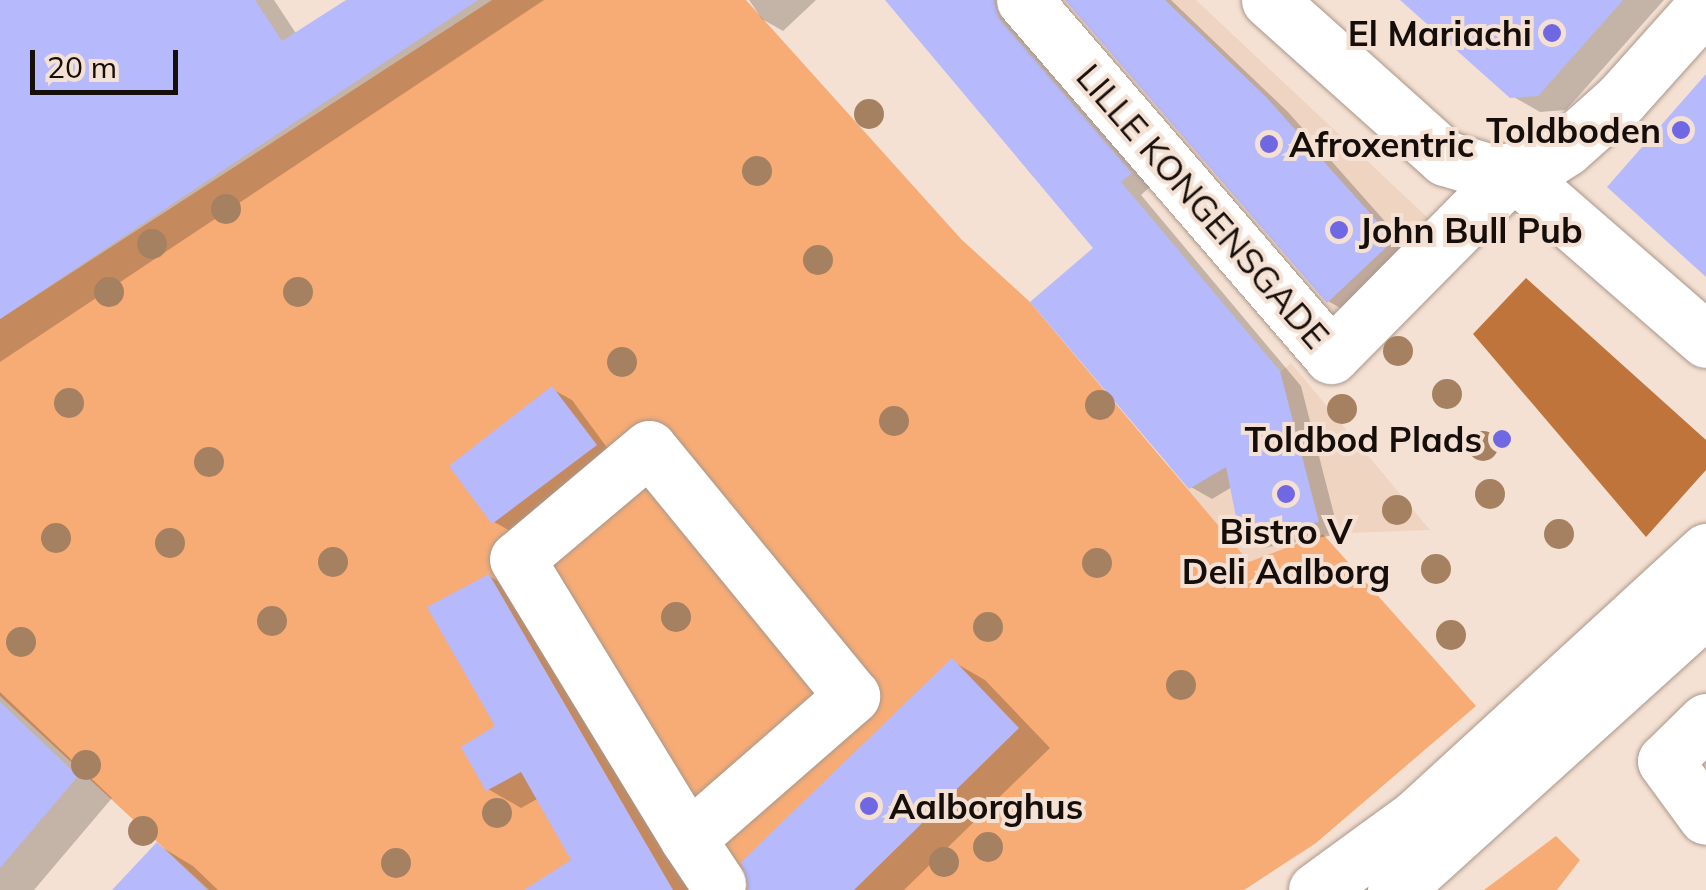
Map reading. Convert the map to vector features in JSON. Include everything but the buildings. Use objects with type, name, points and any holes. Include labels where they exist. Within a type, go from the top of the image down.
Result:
[{"type":"street","name":"LILLE KONGENSGADE","points":[[1024,0],[1331,356],[1514,172]]},
{"type":"street","points":[[1269,0],[1445,158],[1475,170],[1514,172],[1565,148],[1706,4]]},
{"type":"street","points":[[1514,172],[1706,340]]},
{"type":"street","points":[[688,839],[852,696],[649,448],[517,559],[688,839],[718,884]]},
{"type":"street","points":[[1396,890],[1602,681],[1706,551]]},
{"type":"street","points":[[1316,890],[1706,609]]},
{"type":"street","points":[[1706,721],[1665,762],[1706,816]]},
{"type":"shaded area","points":[[492,0],[746,0],[961,239],[1030,302],[1249,562],[1323,534],[1476,706],[1316,843],[1244,890],[209,890],[0,696],[0,319]]},
{"type":"shaded area","points":[[1051,0],[1196,0],[1443,232],[1340,329]]},
{"type":"shaded area","points":[[1526,278],[1706,440],[1706,470],[1646,537],[1473,334]]},
{"type":"shaded area","points":[[1291,363],[1430,530],[1323,534],[1249,563],[1168,467]]},
{"type":"shaded area","points":[[1556,836],[1580,860],[1557,890],[1484,890]]},
{"type":"place","name":"El Mariachi","points":[[1552,33]]},
{"type":"place","name":"Toldboden","points":[[1681,130]]},
{"type":"place","name":"Afroxentric","points":[[1269,144]]},
{"type":"place","name":"John Bull Pub","points":[[1339,230]]},
{"type":"place","name":"Toldbod Plads","points":[[1502,439]]},
{"type":"place","name":"Bistro V Deli Aalborg","points":[[1286,494]]},
{"type":"place","name":"Aalborghus","points":[[869,806]]}]
